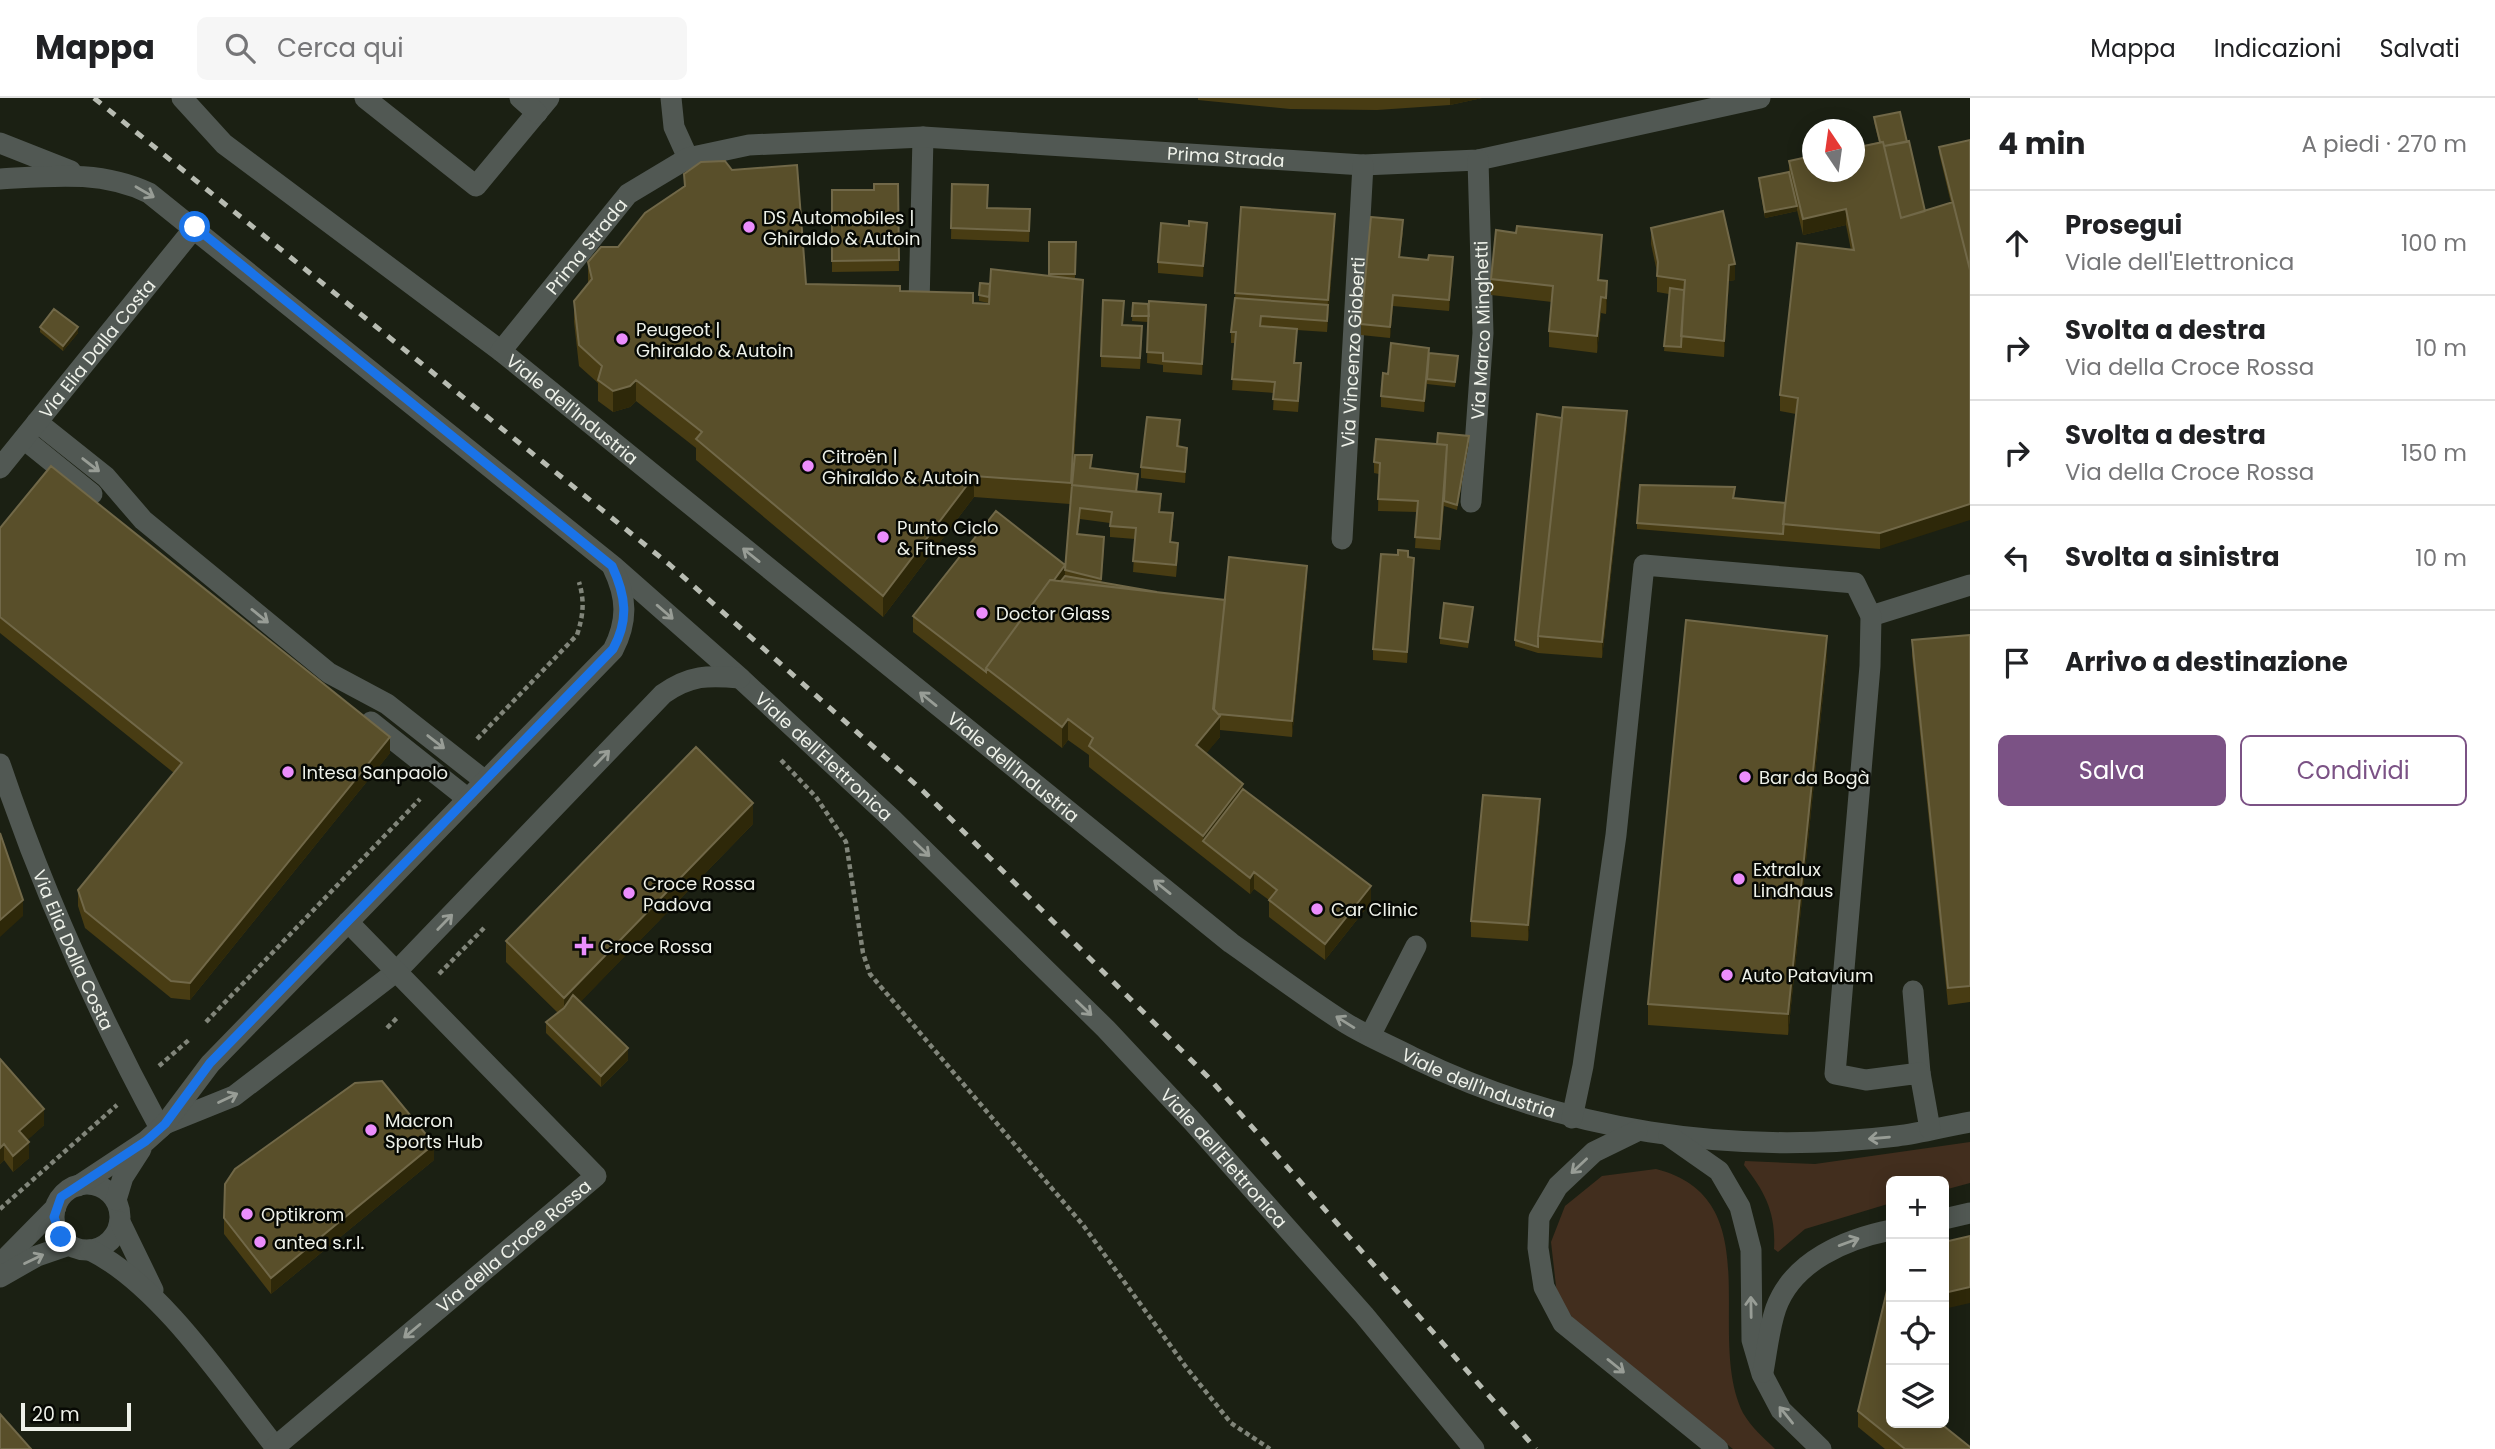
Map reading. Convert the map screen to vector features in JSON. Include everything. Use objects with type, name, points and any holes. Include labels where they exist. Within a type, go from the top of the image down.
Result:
[{"type":"street","name":"Viale dell'Industria","points":[[182,98],[224,144],[500,351],[1231,943],[1344,1022],[1470,1085],[1572,1118],[1637,1131],[1752,1142],[1816,1141],[1901,1136],[1970,1122]]},
{"type":"street","points":[[191,98],[199,118]]},
{"type":"street","points":[[365,98],[476,186],[543,105],[520,98]]},
{"type":"street","points":[[671,98],[674,127],[688,158]]},
{"type":"street","name":"Prima Strada","points":[[500,351],[628,194],[688,158],[749,145],[923,137],[1363,165],[1478,160],[1760,98]]},
{"type":"street","points":[[919,305],[923,137]]},
{"type":"street","points":[[0,143],[79,175]]},
{"type":"street","name":"Via Marco Minghetti","points":[[1471,502],[1483,333],[1478,160]]},
{"type":"street","name":"Via Vincenzo Gioberti","points":[[1342,539],[1363,165]]},
{"type":"street","points":[[0,179],[79,175]]},
{"type":"street","name":"Viale dell'Elettronica","points":[[79,175],[130,184],[149,193],[195,227],[612,566],[740,678],[893,820],[1106,1029],[1280,1218],[1474,1449]]},
{"type":"street","name":"Via Elia Dalla Costa","points":[[0,468],[195,227]]},
{"type":"street","points":[[37,422],[106,477],[143,520],[329,673],[387,704],[485,781]]},
{"type":"street","points":[[24,439],[92,494]]},
{"type":"street","points":[[1572,1118],[1583,1066],[1616,835],[1644,565],[1854,583],[1871,616],[1870,666],[1835,1074],[1866,1080],[1920,1073]]},
{"type":"street","points":[[174,1321],[151,1286],[120,1222],[116,1200],[123,1177],[210,1063],[613,649],[622,634],[625,606],[621,585],[612,566]]},
{"type":"street","points":[[1871,616],[1970,585]]},
{"type":"street","points":[[0,1264],[69,1190],[157,1131],[234,1096],[397,971],[663,694],[692,677],[706,674],[740,678]]},
{"type":"street","points":[[371,722],[468,799]]},
{"type":"street","name":"Via Elia Dalla Costa","points":[[0,764],[18,818],[103,1020],[157,1131]]},
{"type":"street","name":"Via della Croce Rossa","points":[[276,1448],[596,1176],[348,922]]},
{"type":"street","points":[[1370,1036],[1416,946]]},
{"type":"street","points":[[1913,991],[1920,1073],[1930,1129]]},
{"type":"street","points":[[1637,1131],[1594,1152],[1558,1186],[1539,1218],[1538,1248],[1544,1287],[1563,1323],[1718,1449]]},
{"type":"street","points":[[1669,1136],[1719,1171],[1740,1207],[1751,1250],[1752,1340],[1762,1374],[1781,1410],[1821,1449]]},
{"type":"street","points":[[78,1186],[100,1186],[116,1200]]},
{"type":"street","points":[[56,1207],[56,1228],[80,1247],[110,1260],[144,1289],[174,1321],[276,1448]]},
{"type":"street","points":[[1949,1218],[1970,1213]]},
{"type":"street","points":[[0,1277],[37,1256],[110,1241],[120,1222]]},
{"type":"street","points":[[1762,1374],[1776,1308],[1790,1282],[1837,1246],[1886,1231]]},
{"type":"path","points":[[458,759],[577,635],[583,616],[584,598],[579,582]]},
{"type":"path","points":[[779,758],[816,797],[846,842],[863,953],[870,974],[1083,1225],[1186,1367],[1231,1423],[1270,1449]]},
{"type":"path","points":[[191,1037],[440,778]]},
{"type":"path","points":[[0,1209],[108,1113]]},
{"type":"shaded area","points":[[1970,1142],[1970,1183],[1949,1189],[1949,1176],[1886,1176],[1886,1205],[1805,1229],[1778,1252],[1774,1249],[1773,1225],[1768,1204],[1744,1165],[1745,1161],[1815,1164]]},
{"type":"shaded area","points":[[1656,1169],[1691,1185],[1713,1209],[1724,1239],[1728,1273],[1729,1346],[1733,1381],[1743,1413],[1775,1449],[1733,1449],[1597,1343],[1576,1323],[1557,1295],[1551,1242],[1565,1206],[1602,1176]]},
{"type":"building","points":[[1900,112],[1907,142],[1884,146],[1883,142],[1880,142],[1874,117]]},
{"type":"building","points":[[1970,140],[1970,270],[1939,147]]},
{"type":"building","points":[[1909,141],[1925,211],[1901,218],[1884,146]]},
{"type":"building","points":[[1883,142],[1901,218],[1953,202],[1970,270],[1970,504],[1880,533],[1783,524],[1798,398],[1780,395],[1797,243],[1854,250],[1846,209],[1803,219],[1789,161],[1802,158],[1802,182],[1865,182],[1865,146]]},
{"type":"building","points":[[725,161],[732,170],[797,165],[806,284],[900,286],[900,291],[973,293],[973,303],[989,304],[991,269],[1083,280],[1071,483],[974,476],[883,596],[696,439],[702,432],[636,380],[630,386],[613,391],[598,380],[602,366],[579,345],[574,301],[592,279],[588,262],[601,247],[618,247],[645,213],[685,186],[684,174],[701,162]]},
{"type":"building","points":[[1789,172],[1797,206],[1765,212],[1759,178]]},
{"type":"building","points":[[874,184],[898,184],[899,260],[832,261],[832,190],[874,190]]},
{"type":"building","points":[[952,184],[988,185],[987,208],[1030,209],[1029,231],[951,228]]},
{"type":"building","points":[[1241,207],[1335,214],[1328,300],[1235,293]]},
{"type":"building","points":[[1723,211],[1735,264],[1729,265],[1724,341],[1681,336],[1685,280],[1657,276],[1658,262],[1651,228]]},
{"type":"building","points":[[1371,217],[1403,220],[1399,257],[1428,260],[1429,255],[1453,257],[1449,300],[1393,295],[1390,327],[1361,324]]},
{"type":"building","points":[[1189,221],[1207,223],[1203,266],[1158,262],[1161,223],[1189,226]]},
{"type":"building","points":[[1517,226],[1602,235],[1598,280],[1607,281],[1606,298],[1601,297],[1597,336],[1549,331],[1553,286],[1491,279],[1496,230],[1516,233]]},
{"type":"building","points":[[1049,242],[1076,242],[1075,274],[1049,274]]},
{"type":"building","points":[[980,283],[990,284],[989,297],[979,295]]},
{"type":"building","points":[[1670,288],[1684,290],[1681,347],[1664,346]]},
{"type":"building","points":[[1235,298],[1328,305],[1327,321],[1261,316],[1260,326],[1297,329],[1294,363],[1301,363],[1298,401],[1273,399],[1275,382],[1232,379],[1236,332],[1231,332]]},
{"type":"building","points":[[1103,300],[1124,301],[1122,325],[1142,326],[1140,358],[1101,356]]},
{"type":"building","points":[[1149,301],[1206,305],[1202,364],[1163,361],[1163,353],[1147,352]]},
{"type":"building","points":[[1133,303],[1148,304],[1149,316],[1132,316]]},
{"type":"building","points":[[54,309],[78,327],[63,346],[40,327]]},
{"type":"building","points":[[1391,343],[1429,348],[1424,401],[1381,396],[1383,373],[1388,374]]},
{"type":"building","points":[[1429,353],[1458,356],[1455,382],[1427,379]]},
{"type":"building","points":[[1563,407],[1627,411],[1602,642],[1538,636]]},
{"type":"building","points":[[1537,414],[1562,418],[1538,647],[1515,640]]},
{"type":"building","points":[[1147,417],[1180,420],[1177,446],[1187,448],[1185,472],[1141,467]]},
{"type":"building","points":[[1438,433],[1469,436],[1457,505],[1444,501],[1447,445],[1437,444]]},
{"type":"building","points":[[1376,439],[1447,445],[1440,539],[1415,537],[1418,501],[1378,499],[1380,463],[1374,462]]},
{"type":"building","points":[[1075,455],[1092,455],[1090,468],[1138,474],[1136,492],[1072,485]]},
{"type":"building","points":[[51,466],[390,737],[190,983],[171,981],[85,911],[78,890],[182,763],[0,617],[0,528]]},
{"type":"building","points":[[1072,485],[1161,494],[1159,512],[1173,513],[1170,542],[1178,543],[1176,565],[1133,561],[1136,528],[1110,526],[1112,512],[1080,508],[1077,534],[1104,537],[1101,579],[1065,570]]},
{"type":"building","points":[[1640,485],[1735,487],[1733,498],[1785,503],[1783,534],[1637,523]]},
{"type":"building","points":[[996,511],[1065,565],[1054,580],[1050,580],[986,668],[986,672],[913,616]]},
{"type":"building","points":[[1398,550],[1408,551],[1408,557],[1414,558],[1407,652],[1373,649],[1381,554],[1398,555]]},
{"type":"building","points":[[1229,557],[1307,566],[1292,721],[1218,714],[1214,709]]},
{"type":"building","points":[[1065,576],[1157,592],[1061,581]]},
{"type":"building","points":[[1050,580],[1225,600],[1213,709],[1220,716],[1196,745],[1243,784],[1203,836],[1089,746],[1093,738],[1068,719],[1062,727],[986,668]]},
{"type":"building","points":[[1444,603],[1473,607],[1468,642],[1440,638]]},
{"type":"building","points":[[1686,620],[1827,636],[1788,1014],[1648,1004]]},
{"type":"building","points":[[1970,635],[1970,986],[1948,988],[1912,640]]},
{"type":"building","name":"Croce Rossa Padova","points":[[696,747],[753,803],[564,998],[506,941]]},
{"type":"building","points":[[1243,789],[1371,886],[1325,944],[1269,900],[1277,890],[1254,872],[1250,878],[1203,841]]},
{"type":"building","points":[[1483,795],[1540,799],[1528,925],[1471,921]]},
{"type":"building","points":[[0,833],[23,900],[0,920]]},
{"type":"building","points":[[573,995],[628,1048],[601,1076],[546,1022],[564,1008]]},
{"type":"building","points":[[0,1059],[44,1109],[19,1131],[29,1142],[13,1156],[4,1144],[0,1148]]},
{"type":"building","points":[[382,1081],[434,1144],[271,1278],[224,1218],[225,1184],[235,1169],[355,1083]]},
{"type":"building","points":[[1970,1236],[1970,1287],[1949,1292],[1949,1241]]},
{"type":"building","points":[[1886,1295],[1886,1428],[1946,1428],[1970,1449],[1905,1449],[1858,1411]]},
{"type":"building","points":[[0,1414],[31,1449],[0,1449]]},
{"type":"railway","points":[[94,98],[670,565],[923,791],[1208,1077],[1536,1449]]},
{"type":"place","name":"DS Automobiles | Ghiraldo & Autoin","points":[[749,227]]},
{"type":"place","name":"Peugeot | Ghiraldo & Autoin","points":[[622,339]]},
{"type":"place","name":"Citroën | Ghiraldo & Autoin","points":[[808,466]]},
{"type":"place","name":"Punto Ciclo & Fitness","points":[[883,537]]},
{"type":"place","name":"Doctor Glass","points":[[982,613]]},
{"type":"place","name":"Intesa Sanpaolo","points":[[288,772]]},
{"type":"place","name":"Bar da Bogà","points":[[1745,777]]},
{"type":"place","name":"Extralux Lindhaus","points":[[1739,879]]},
{"type":"place","name":"Croce Rossa Padova","points":[[629,893]]},
{"type":"place","name":"Car Clinic","points":[[1317,909]]},
{"type":"place","name":"Croce Rossa","points":[[584,946]]},
{"type":"place","name":"Auto Patavium","points":[[1727,975]]},
{"type":"place","name":"Macron Sports Hub","points":[[371,1130]]},
{"type":"place","name":"Optikrom","points":[[247,1214]]},
{"type":"place","name":"antea s.r.l.","points":[[260,1242]]},
{"type":"route","points":[[61,1237],[54,1217],[61,1197],[146,1141],[165,1124],[210,1063],[613,649],[622,634],[625,619],[621,585],[612,566],[195,227]]}]
